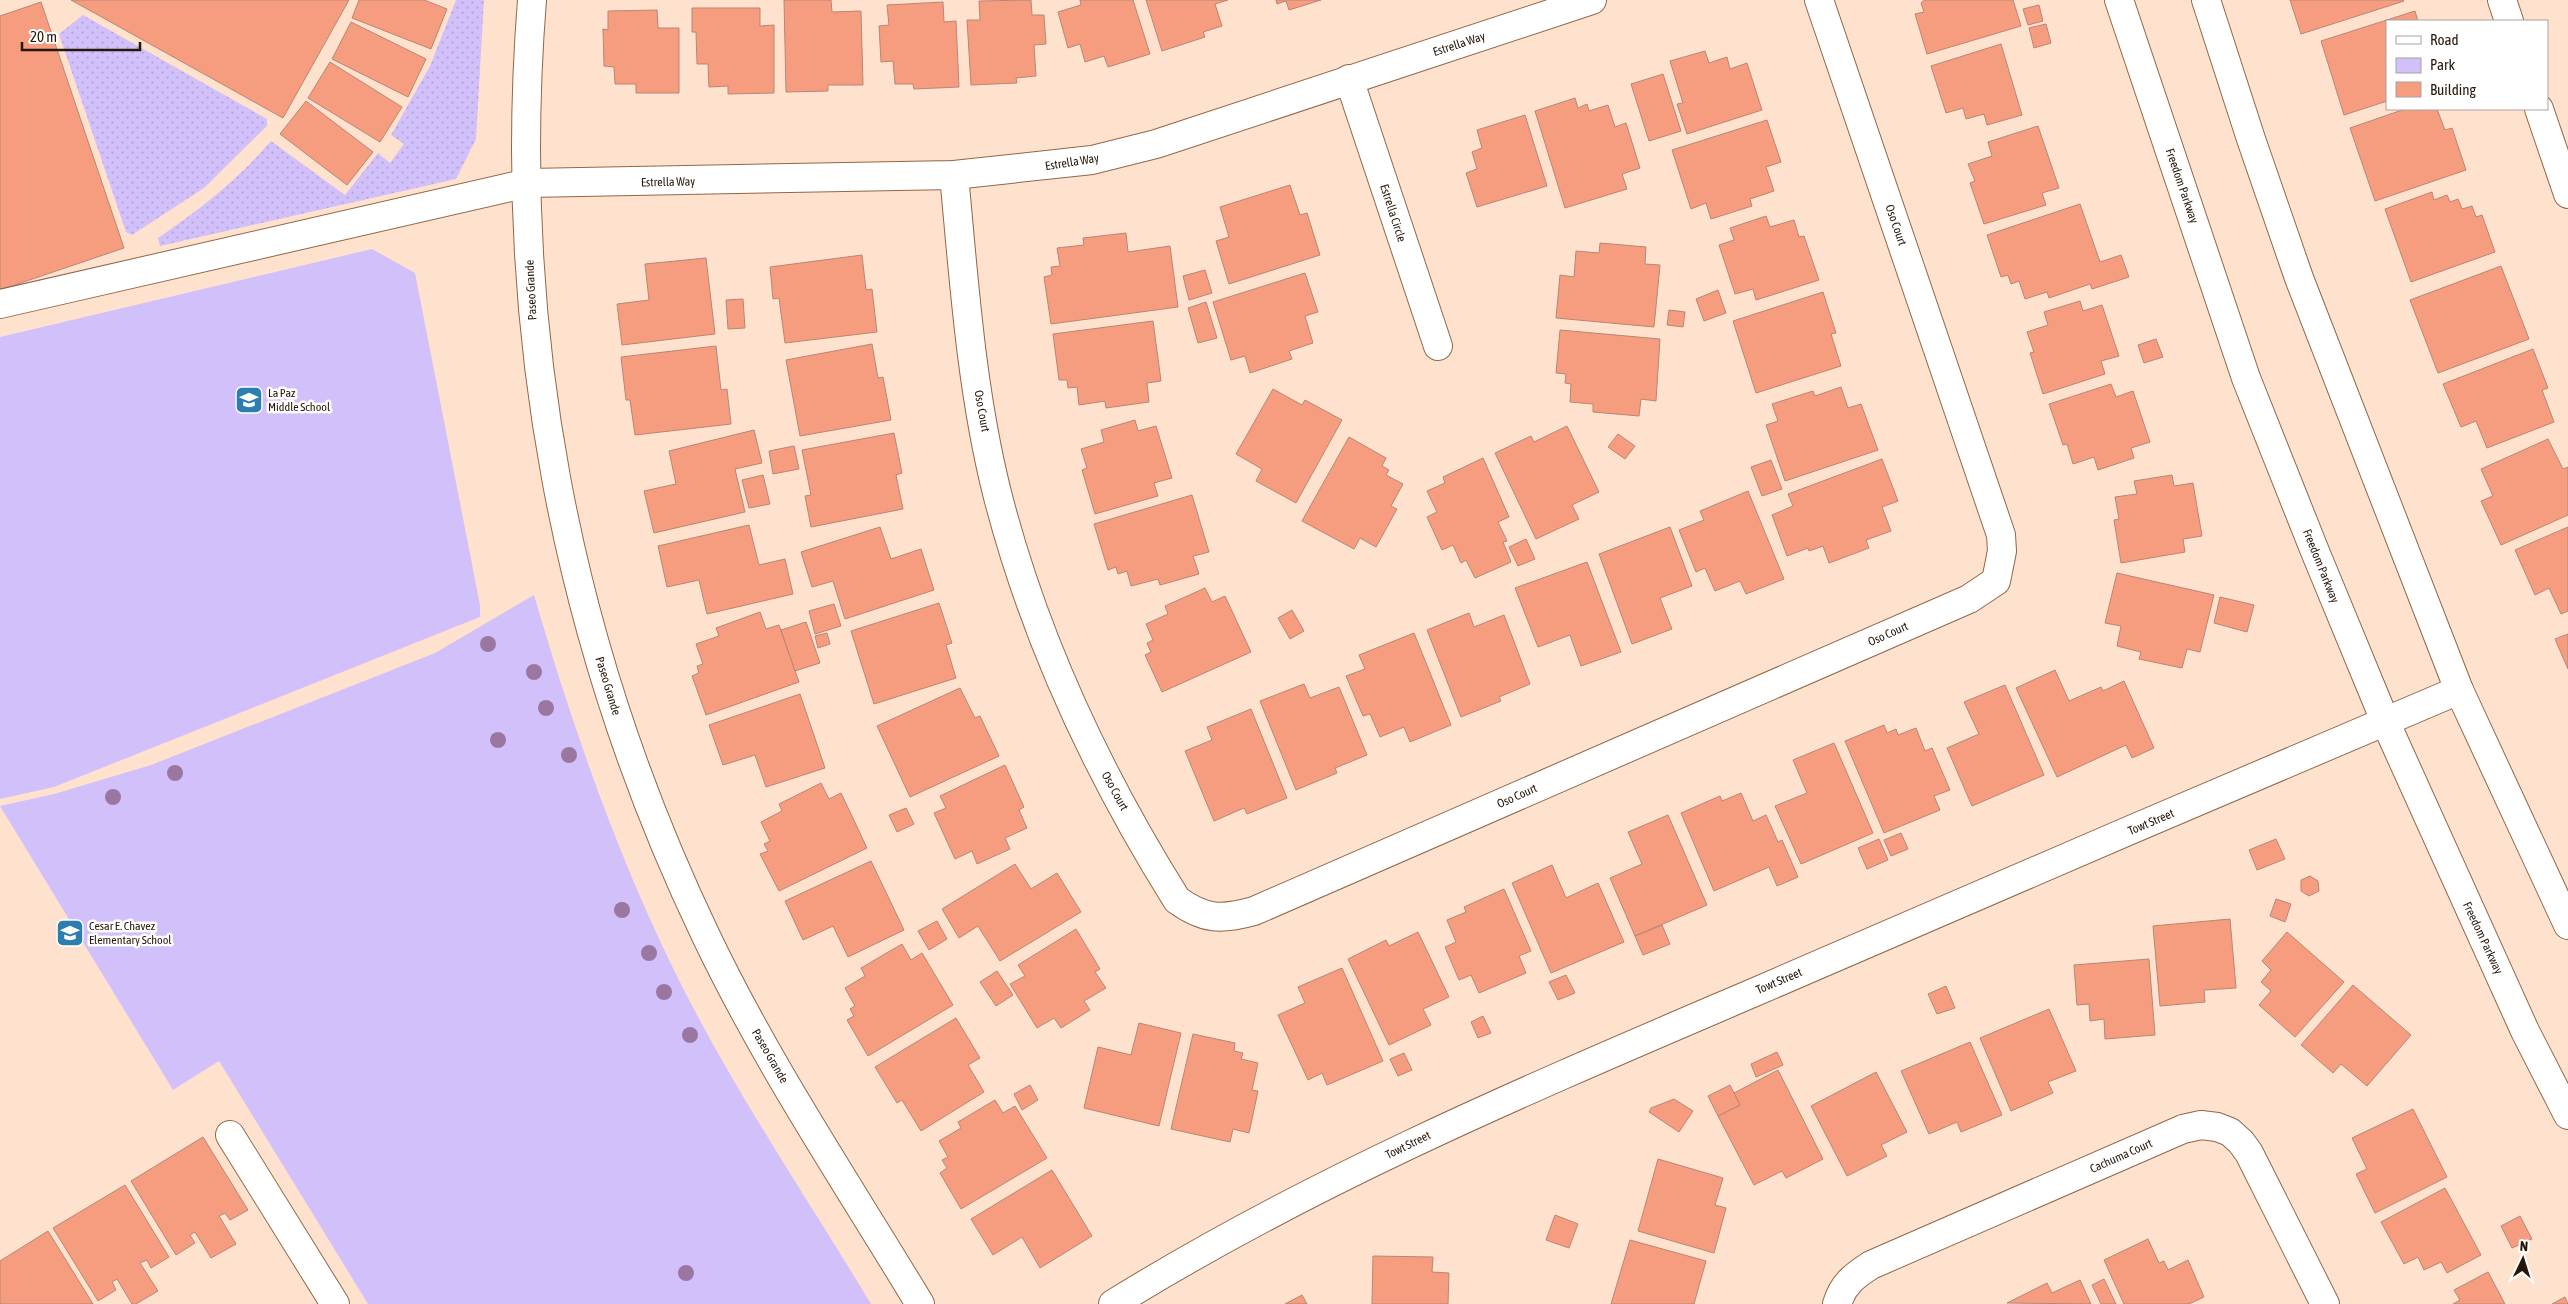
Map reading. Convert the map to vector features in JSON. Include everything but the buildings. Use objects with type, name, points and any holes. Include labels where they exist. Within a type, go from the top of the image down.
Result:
[{"type":"street","name":"Paseo Grande","points":[[532,0],[526,110],[531,304],[549,446],[582,600],[606,682],[642,790],[706,936],[777,1070],[920,1304]]},
{"type":"street","name":"Estrella Way","points":[[0,304],[528,183],[596,184],[954,176],[1092,160],[1156,144],[1592,0]]},
{"type":"street","name":"Oso Court","points":[[954,176],[967,312],[979,402],[997,491],[1019,568],[1043,638],[1070,704],[1094,753],[1177,900],[1195,913],[1215,918],[1235,916],[1263,907],[1960,603],[1985,590],[1996,581],[2002,551],[2001,535],[1819,0]]},
{"type":"street","name":"Freedom Parkway","points":[[2119,0],[2246,378],[2385,721],[2526,1031],[2568,1114]]},
{"type":"street","points":[[2206,0],[2250,139],[2299,278],[2459,690],[2568,925]]},
{"type":"street","points":[[2502,0],[2509,20]]},
{"type":"street","name":"Estrella Circle","points":[[1349,79],[1438,346]]},
{"type":"street","points":[[2539,110],[2568,194]]},
{"type":"street","name":"Towt Street","points":[[1113,1304],[1173,1267],[1268,1214],[1472,1115],[2459,690]]},
{"type":"street","name":"Cachuma Court","points":[[1839,1298],[1853,1276],[1892,1255],[2183,1128],[2200,1125],[2217,1127],[2230,1132],[2249,1154],[2325,1304]]},
{"type":"street","points":[[230,1135],[335,1304]]},
{"type":"green space","points":[[456,0],[484,0],[476,139],[456,179],[160,246],[158,238],[218,193],[245,169],[271,141],[345,195],[378,153],[390,163],[404,144],[391,135],[430,66]]},
{"type":"green space","points":[[83,15],[267,119],[267,126],[204,188],[132,235],[126,232],[59,34]]},
{"type":"green space","points":[[372,249],[415,273],[480,605],[480,617],[54,787],[0,799],[0,337]]},
{"type":"green space","points":[[534,595],[565,697],[601,798],[640,897],[662,946],[729,1073],[871,1304],[368,1304],[219,1061],[173,1090],[0,806],[54,794],[151,765],[435,653]]},
{"type":"place","name":"La Paz Middle School","points":[[249,400]]},
{"type":"place","name":"Cesar E. Chavez Elementary School","points":[[70,933]]}]
